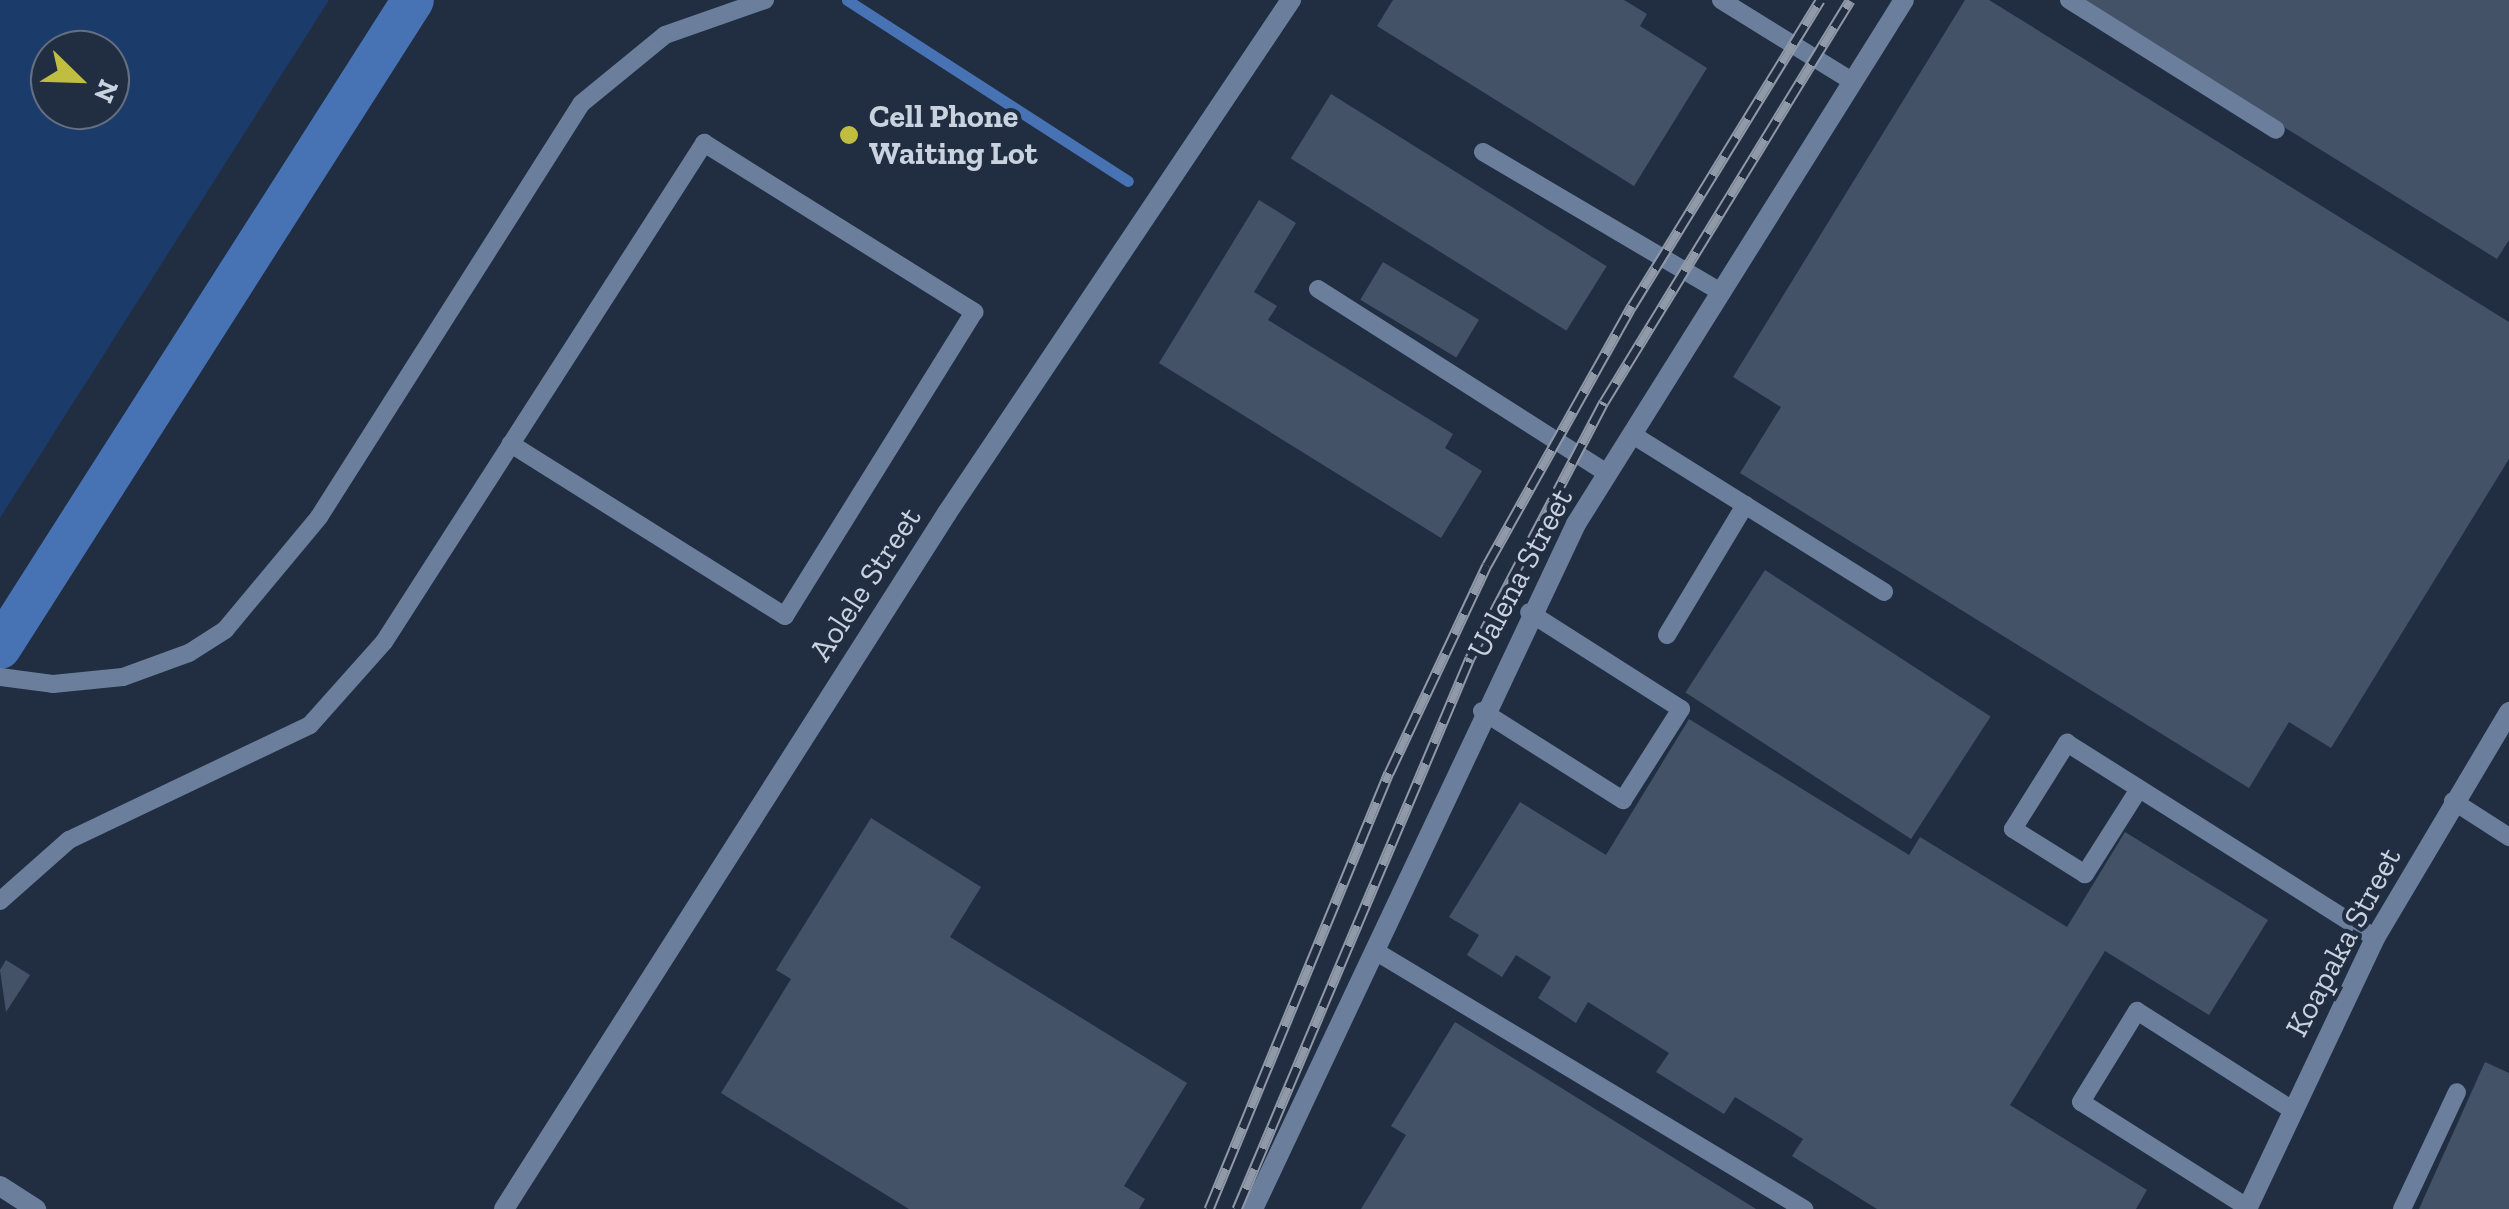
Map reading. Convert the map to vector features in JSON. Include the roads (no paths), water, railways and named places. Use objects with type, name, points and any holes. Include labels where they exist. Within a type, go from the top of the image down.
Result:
[{"type":"street","name":"Aolele Street","points":[[504,1209],[947,513],[1291,0]]},
{"type":"street","name":"Ualena Street","points":[[1253,1209],[1529,612],[1608,474],[1904,0]]},
{"type":"street","name":"Koapaka Street","points":[[2247,1208],[2375,938],[2509,712]]},
{"type":"street","points":[[0,1186],[36,1209]]},
{"type":"lane","points":[[0,677],[82,682],[189,653],[254,602],[319,517],[582,103],[665,35],[765,0]]},
{"type":"lane","points":[[1720,0],[1853,82]]},
{"type":"lane","points":[[2069,0],[2276,130]]},
{"type":"lane","points":[[0,900],[70,840],[310,725],[384,642],[511,444],[704,144],[974,312],[784,616],[511,444]]},
{"type":"lane","points":[[1483,152],[1722,293]]},
{"type":"lane","points":[[1318,288],[1608,474]]},
{"type":"lane","points":[[1633,435],[1884,592]]},
{"type":"lane","points":[[1667,635],[1744,505]]},
{"type":"lane","points":[[1482,711],[1623,800],[1681,708],[1529,612]]},
{"type":"lane","points":[[2139,789],[2086,874],[2013,829],[2066,743],[2139,789],[2375,938]]},
{"type":"lane","points":[[2453,801],[2509,837]]},
{"type":"lane","points":[[1375,950],[1804,1209]]},
{"type":"lane","points":[[2247,1208],[2080,1102],[2137,1012],[2291,1109]]},
{"type":"lane","points":[[2402,1209],[2456,1092]]},
{"type":"waterway","points":[[0,648],[413,0]]},
{"type":"waterway","points":[[847,0],[1128,181]]},
{"type":"railway","points":[[1209,1209],[1389,773],[1487,565],[1632,306],[1820,0]]},
{"type":"railway","points":[[1237,1209],[1470,658],[1604,402],[1850,0]]},
{"type":"place","name":"Cell Phone Waiting Lot","points":[[849,135]]}]
